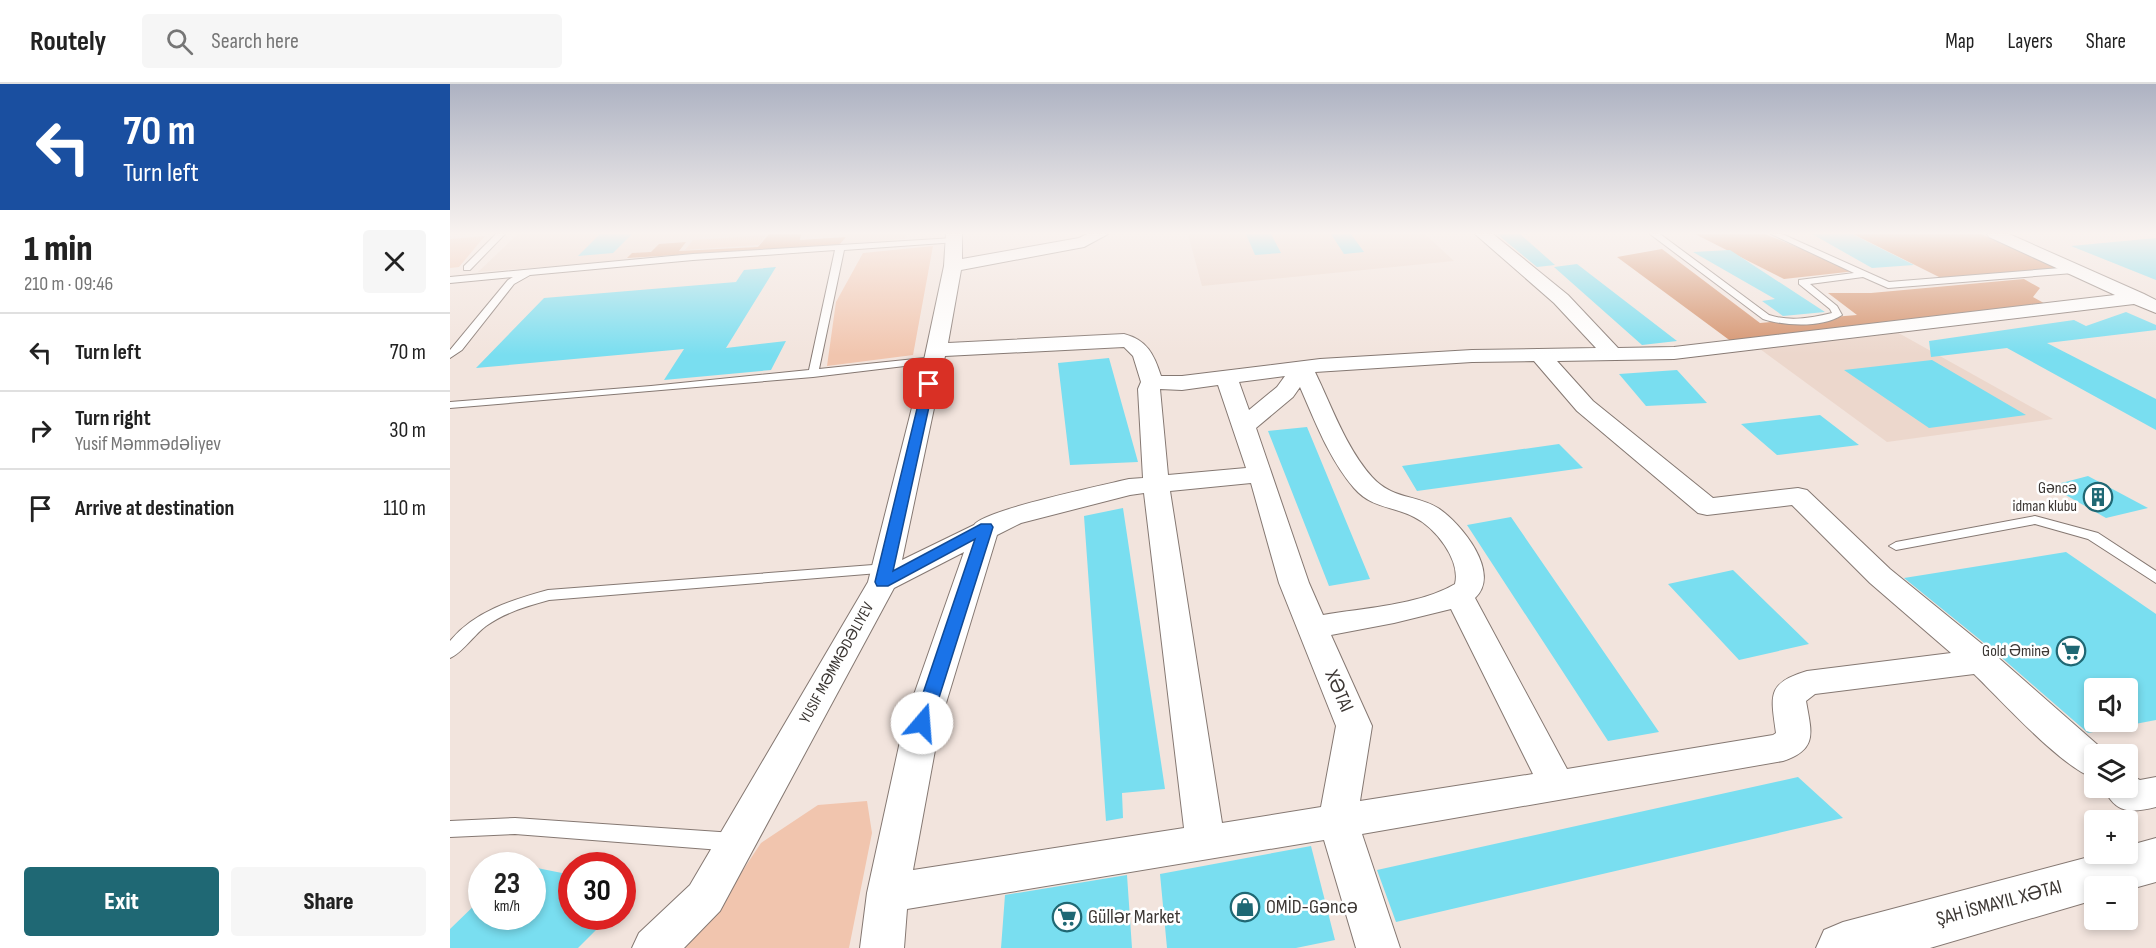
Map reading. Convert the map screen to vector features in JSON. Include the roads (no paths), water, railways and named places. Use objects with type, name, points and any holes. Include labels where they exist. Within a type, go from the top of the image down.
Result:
[{"type":"main road","points":[[1843,948],[2156,860]]},
{"type":"street","name":"YUSIF MƏMMƏDƏLIYEV","points":[[654,948],[705,898],[884,576],[935,355],[949,274]]},
{"type":"street","points":[[1531,274],[1561,299],[1613,354]]},
{"type":"street","points":[[2083,274],[2147,302]]},
{"type":"street","points":[[1152,382],[1182,383],[1302,368],[1472,356],[1674,353],[2147,302]]},
{"type":"street","points":[[935,355],[1124,340],[1141,348],[1152,382],[1149,389],[1156,484],[1205,842]]},
{"type":"street","points":[[1540,355],[1585,406],[1707,507],[1798,496],[1880,576],[1981,661],[2042,719],[2084,755]]},
{"type":"street","points":[[1244,426],[1285,392],[1302,368]]},
{"type":"street","points":[[1302,368],[1351,466],[1369,490],[1387,500],[1431,515],[1455,537],[1472,574],[1469,588],[1459,596],[1419,607],[1313,627]]},
{"type":"street","name":"XƏTAI","points":[[1227,379],[1261,474],[1294,583],[1354,726],[1338,820],[1378,948]]},
{"type":"street","points":[[884,576],[986,527],[1011,517],[1061,503],[1129,487],[1261,474]]},
{"type":"street","points":[[882,948],[888,893],[922,723],[986,527]]},
{"type":"street","points":[[1459,596],[1557,786]]},
{"type":"street","points":[[888,893],[1557,786],[1783,747],[1794,738],[1788,696],[1807,683],[1981,661]]},
{"type":"street","points":[[2138,796],[2156,792]]},
{"type":"lane","points":[[450,280],[513,274]]},
{"type":"lane","points":[[450,355],[511,282],[526,274]]},
{"type":"lane","points":[[813,374],[834,274]]},
{"type":"lane","points":[[1708,274],[1773,321],[1820,320],[1837,315],[1834,308],[1802,282],[1862,274]]},
{"type":"lane","points":[[1865,274],[1880,283],[1896,285],[2022,274]]},
{"type":"lane","points":[[450,405],[813,374],[935,355]]},
{"type":"lane","points":[[1896,546],[2035,520],[2093,536],[2156,578]]},
{"type":"lane","points":[[450,652],[462,636],[479,621],[514,605],[548,596],[884,576]]},
{"type":"lane","points":[[450,829],[515,826],[736,842]]},
{"type":"place","name":"Gəncə idman klubu","points":[[2098,497]]},
{"type":"place","name":"Gold Əminə","points":[[2071,651]]},
{"type":"place","name":"OMİD-Gəncə","points":[[1245,907]]},
{"type":"place","name":"Güllər Market","points":[[1067,917]]}]
